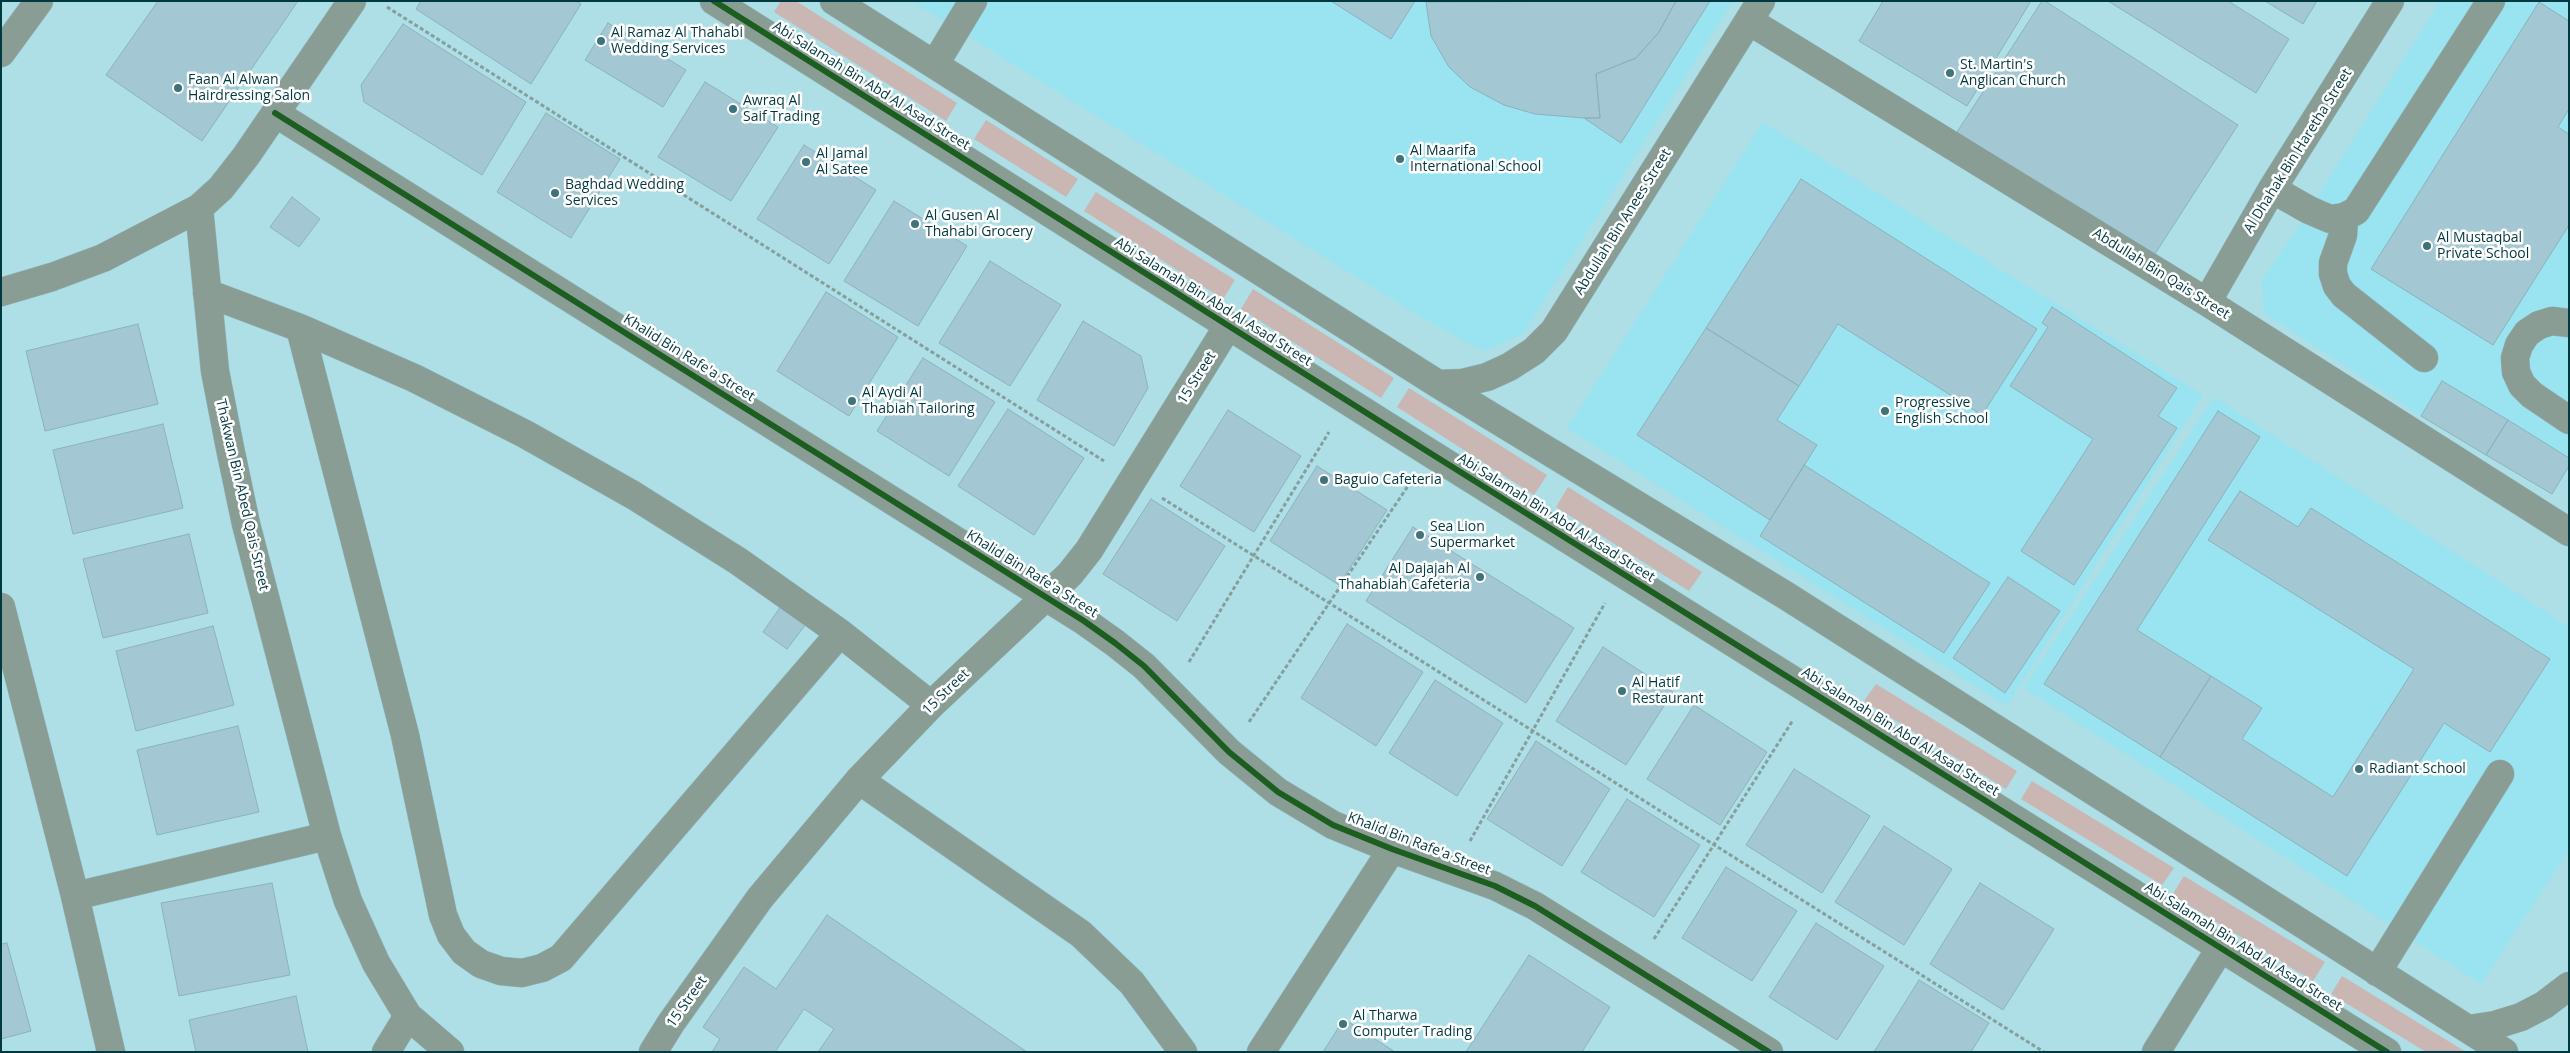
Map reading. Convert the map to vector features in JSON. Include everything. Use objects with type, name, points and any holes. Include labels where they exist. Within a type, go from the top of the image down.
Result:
[{"type":"street","points":[[1,52],[39,1]]},
{"type":"street","points":[[1,292],[52,277],[103,258],[199,208],[226,182],[352,1]]},
{"type":"street","name":"Abi Salamah Bin Abd Al Asad Street","points":[[714,1],[1347,401],[2387,1052]]},
{"type":"street","points":[[834,1],[1438,384],[1785,595],[2504,1052]]},
{"type":"street","points":[[928,60],[953,1]]},
{"type":"street","points":[[928,60],[973,1]]},
{"type":"street","name":"Al Dhahak Bin Haretha Street","points":[[2207,302],[2272,189],[2390,1]]},
{"type":"street","points":[[2272,189],[2330,218],[2344,217],[2356,211],[2365,201],[2491,1]]},
{"type":"street","name":"Abdullah Bin Qais Street","points":[[1755,11],[2569,532]]},
{"type":"street","name":"Abdullah Bin Anees Street","points":[[1438,384],[1462,383],[1487,377],[1510,367],[1534,352],[1554,331],[1755,11]]},
{"type":"street","name":"Khalid Bin Rafe'a Street","points":[[275,113],[1116,643],[1171,692],[1229,752],[1278,792],[1325,820],[1392,849],[1495,886],[1535,906],[1769,1052]]},
{"type":"street","name":"Thakwan Bin Abed Qais Street","points":[[199,208],[215,371],[246,524],[327,836],[348,901],[376,963],[408,1016],[450,1052]]},
{"type":"street","points":[[2344,217],[2343,235],[2334,263],[2337,286],[2344,295],[2424,358]]},
{"type":"street","points":[[207,293],[300,328],[414,378],[542,443],[634,495],[722,551],[840,633],[932,705]]},
{"type":"street","points":[[2569,323],[2552,321],[2538,325],[2527,333],[2519,345],[2515,358],[2516,372],[2522,385],[2532,395],[2569,420]]},
{"type":"street","name":"15 Street","points":[[653,1052],[671,1023],[760,898],[859,780],[932,705],[1047,598],[1090,550],[1228,326]]},
{"type":"street","points":[[300,328],[406,735],[443,915],[451,935],[459,946],[481,964],[501,971],[522,973],[542,968],[561,958],[840,633]]},
{"type":"street","points":[[1,607],[75,896],[111,1052]]},
{"type":"street","points":[[2378,972],[2500,774]]},
{"type":"street","points":[[859,780],[1081,934],[1132,983],[1183,1052]]},
{"type":"street","points":[[75,896],[327,836]]},
{"type":"street","points":[[1261,1052],[1392,849]]},
{"type":"street","points":[[2156,1052],[2221,947]]},
{"type":"street","points":[[2469,1029],[2495,1025],[2520,1017],[2544,1005],[2569,986]]},
{"type":"street","points":[[386,1052],[408,1016]]},
{"type":"path","points":[[378,1],[1133,480],[2044,1052]]},
{"type":"path","points":[[1171,692],[1347,401]]},
{"type":"path","points":[[1229,752],[1430,453]]},
{"type":"path","points":[[1454,870],[1622,573]]},
{"type":"path","points":[[1635,969],[1811,691]]},
{"type":"shaded area","points":[[781,1],[796,1],[957,103],[946,121],[774,12]]},
{"type":"shaded area","name":"Al Maarifa International School","points":[[911,1],[1733,1],[1523,334],[1483,351],[1421,317]]},
{"type":"shaded area","name":"Al Mustaqbal Private School","points":[[2440,1],[2569,1],[2569,458],[2508,420],[2421,416],[2265,313],[2261,282],[2309,210]]},
{"type":"shaded area","points":[[986,120],[1078,179],[1066,197],[974,139]]},
{"type":"shaded area","name":"Progressive English School","points":[[1763,122],[2203,395],[2007,706],[1567,428]]},
{"type":"shaded area","points":[[1096,192],[1235,280],[1223,299],[1084,211]]},
{"type":"shaded area","points":[[1253,289],[1394,378],[1381,398],[1241,309]]},
{"type":"shaded area","points":[[1409,388],[1547,475],[1534,495],[1397,407]]},
{"type":"shaded area","name":"Radiant School","points":[[2214,397],[2569,627],[2569,850],[2481,984],[2024,688]]},
{"type":"shaded area","points":[[1568,487],[1702,572],[1689,591],[1556,507]]},
{"type":"shaded area","points":[[1876,684],[2017,771],[2006,789],[1864,701]]},
{"type":"shaded area","points":[[2032,781],[2174,868],[2162,885],[2021,799]]},
{"type":"shaded area","points":[[2184,876],[2325,962],[2313,981],[2172,895]]},
{"type":"shaded area","points":[[2342,976],[2466,1052],[2426,1052],[2331,994]]},
{"type":"building","points":[[158,1],[298,1],[202,141],[106,75]]},
{"type":"building","points":[[421,1],[576,1],[581,4],[531,84],[416,9]]},
{"type":"building","points":[[1331,1],[1415,1],[1391,39]]},
{"type":"building","points":[[1676,1],[1659,32],[1636,58],[1596,74],[1600,118],[1535,114],[1504,105],[1470,87],[1449,67],[1431,36],[1426,2]]},
{"type":"building","points":[[1676,1],[1710,1],[1621,143],[1584,118],[1600,118],[1596,74],[1636,58],[1659,32]]},
{"type":"building","name":"St. Martin's Anglican Church","points":[[1883,1],[2031,1],[1967,106],[1859,41]]},
{"type":"building","points":[[2042,1],[2045,1],[2238,125],[2153,257],[1957,132]]},
{"type":"building","points":[[2108,1],[2228,1],[2289,39],[2256,93]]},
{"type":"building","points":[[2265,1],[2317,1],[2303,24]]},
{"type":"building","points":[[2539,2],[2569,21],[2569,109],[2558,127],[2569,134],[2569,225],[2493,345],[2371,269]]},
{"type":"building","points":[[608,23],[686,70],[663,107],[585,60]]},
{"type":"building","points":[[403,24],[526,102],[482,175],[364,102],[361,85]]},
{"type":"building","points":[[705,82],[778,127],[731,201],[658,157]]},
{"type":"building","points":[[546,113],[620,159],[571,238],[497,192]]},
{"type":"building","points":[[804,145],[876,190],[829,264],[757,219]]},
{"type":"building","points":[[1801,179],[2037,329],[1982,415],[1838,324],[1799,386],[1706,328]]},
{"type":"building","points":[[292,197],[320,219],[299,247],[270,227]]},
{"type":"building","points":[[894,201],[967,246],[918,326],[844,281]]},
{"type":"building","points":[[990,261],[1061,305],[1010,386],[939,343]]},
{"type":"building","points":[[826,292],[898,337],[849,416],[777,371]]},
{"type":"building","points":[[2052,307],[2177,388],[2158,416],[2177,428],[2074,585],[2021,551],[2093,439],[2010,386],[2048,327],[2042,323]]},
{"type":"building","points":[[1083,321],[1141,356],[1148,388],[1114,446],[1037,400]]},
{"type":"building","points":[[138,324],[158,404],[45,431],[26,351]]},
{"type":"building","points":[[1706,328],[1799,386],[1777,420],[1817,445],[1770,520],[1637,435]]},
{"type":"building","points":[[923,358],[995,402],[949,476],[877,431]]},
{"type":"building","points":[[2442,381],[2508,420],[2486,455],[2421,416]]},
{"type":"building","points":[[1008,409],[1084,458],[1034,535],[958,486]]},
{"type":"building","points":[[1228,410],[1301,456],[1254,532],[1180,486]]},
{"type":"building","points":[[2218,411],[2260,437],[2137,630],[2211,676],[2160,757],[2044,684]]},
{"type":"building","points":[[2508,420],[2569,458],[2569,466],[2552,494],[2486,455]]},
{"type":"building","points":[[163,424],[183,508],[73,534],[53,450]]},
{"type":"building","points":[[1804,465],[1990,583],[1944,653],[1760,536]]},
{"type":"building","points":[[1317,466],[1387,510],[1339,585],[1270,541]]},
{"type":"building","points":[[2240,491],[2298,527],[2311,508],[2550,659],[2490,752],[2444,723],[2347,876],[2160,757],[2211,676],[2262,708],[2242,739],[2333,797],[2414,669],[2208,540]]},
{"type":"building","points":[[1151,499],[1225,546],[1177,621],[1103,574]]},
{"type":"building","points":[[1413,527],[1574,628],[1526,703],[1366,601]]},
{"type":"building","points":[[189,534],[208,613],[103,638],[83,559]]},
{"type":"building","points":[[2008,577],[2060,611],[2005,693],[1953,658]]},
{"type":"building","points":[[781,606],[806,624],[787,649],[763,632]]},
{"type":"building","points":[[1347,624],[1423,672],[1376,746],[1301,698]]},
{"type":"building","points":[[213,626],[234,705],[136,731],[116,651]]},
{"type":"building","points":[[1603,647],[1673,692],[1626,765],[1556,721]]},
{"type":"building","points":[[1435,680],[1503,723],[1457,796],[1389,753]]},
{"type":"building","points":[[1694,705],[1767,752],[1720,825],[1647,779]]},
{"type":"building","points":[[238,726],[259,812],[157,835],[137,750]]},
{"type":"building","points":[[1536,741],[1610,789],[1562,866],[1487,819]]},
{"type":"building","points":[[1794,769],[1870,816],[1822,893],[1746,845]]},
{"type":"building","points":[[1627,799],[1700,845],[1654,917],[1581,872]]},
{"type":"building","points":[[1884,826],[1952,869],[1904,945],[1835,902]]},
{"type":"building","points":[[1726,867],[1797,911],[1752,981],[1682,938]]},
{"type":"building","points":[[272,883],[290,975],[179,996],[161,903]]},
{"type":"building","points":[[1980,883],[2054,929],[2003,1010],[1930,964]]},
{"type":"building","points":[[827,915],[1027,1052],[818,1052],[834,1029],[804,1009],[775,1052],[712,1052],[720,1039],[703,1027],[744,967],[776,989]]},
{"type":"building","points":[[1816,923],[1884,966],[1837,1040],[1769,997]]},
{"type":"building","points":[[7,943],[31,1031],[1,1039],[1,944]]},
{"type":"building","points":[[1529,955],[1610,1007],[1582,1052],[1466,1052]]},
{"type":"building","points":[[1919,980],[1989,1023],[1971,1052],[1874,1052]]},
{"type":"building","points":[[296,996],[308,1052],[196,1052],[189,1020]]},
{"type":"building","points":[[1344,1019],[1395,1052],[1323,1052]]},
{"type":"cycle path","points":[[714,1],[1430,453],[2387,1052]]},
{"type":"cycle path","points":[[275,113],[1084,621],[1144,666],[1229,752],[1278,792],[1333,825],[1392,849],[1495,886],[1535,906],[1769,1052]]},
{"type":"place","name":"Al Ramaz Al Thahabi Wedding Services","points":[[601,41]]},
{"type":"place","name":"St. Martin's Anglican Church","points":[[1950,73]]},
{"type":"place","name":"Faan Al Alwan Hairdressing Salon","points":[[178,88]]},
{"type":"place","name":"Awraq Al Saif Trading","points":[[733,109]]},
{"type":"place","name":"Al Maarifa International School","points":[[1400,159]]},
{"type":"place","name":"Al Jamal Al Satee","points":[[806,162]]},
{"type":"place","name":"Baghdad Wedding Services","points":[[555,193]]},
{"type":"place","name":"Al Gusen Al Thahabi Grocery","points":[[915,224]]},
{"type":"place","name":"Al Mustaqbal Private School","points":[[2427,246]]},
{"type":"place","name":"Al Aydi Al Thabiah Tailoring","points":[[852,401]]},
{"type":"place","name":"Progressive English School","points":[[1885,411]]},
{"type":"place","name":"Baguio Cafeteria","points":[[1324,480]]},
{"type":"place","name":"Sea Lion Supermarket","points":[[1420,535]]},
{"type":"place","name":"Al Dajajah Al Thahabiah Cafeteria","points":[[1480,577]]},
{"type":"place","name":"Al Hatif Restaurant","points":[[1622,691]]},
{"type":"place","name":"Radiant School","points":[[2359,769]]},
{"type":"place","name":"Al Tharwa Computer Trading","points":[[1343,1024]]}]
